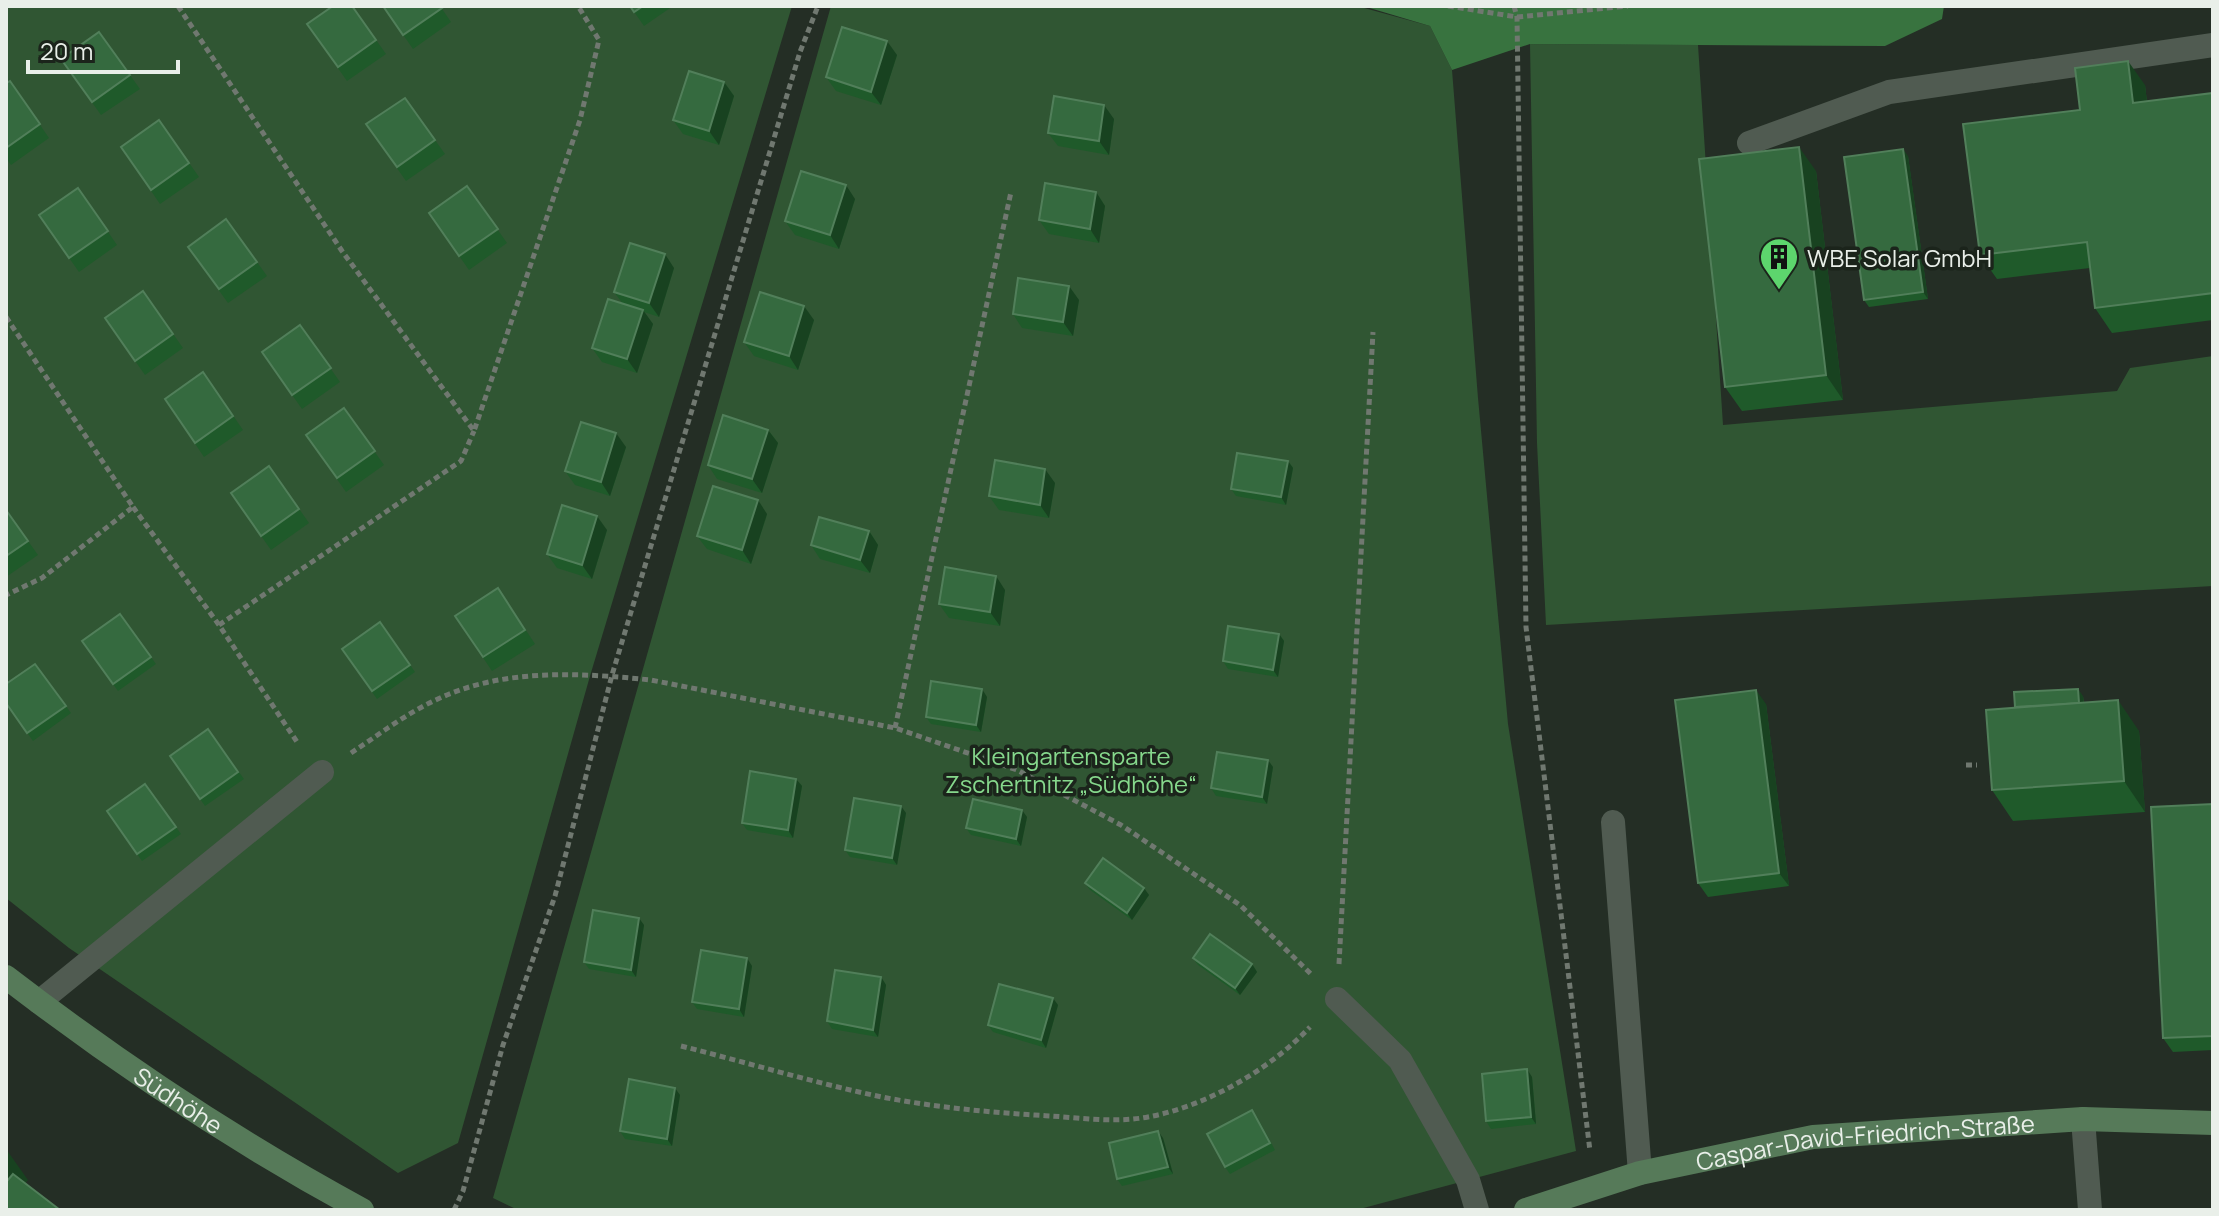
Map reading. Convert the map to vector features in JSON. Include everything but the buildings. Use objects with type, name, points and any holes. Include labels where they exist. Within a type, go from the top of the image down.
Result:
[{"type":"street","name":"Südhöhe","points":[[6,977],[181,1101],[306,1180],[362,1210]]},
{"type":"street","name":"Caspar-David-Friedrich-Straße","points":[[1526,1210],[1640,1173],[1813,1137],[2083,1119],[2213,1123]]},
{"type":"lane","points":[[1749,143],[1889,92],[2213,45]]},
{"type":"lane","points":[[39,1002],[322,772]]},
{"type":"lane","points":[[1613,822],[1640,1173]]},
{"type":"lane","points":[[1337,999],[1400,1060],[1468,1180],[1477,1210]]},
{"type":"lane","points":[[2083,1119],[2090,1210]]},
{"type":"path","points":[[178,6],[342,251],[474,431]]},
{"type":"path","points":[[219,625],[461,461],[580,120],[599,40],[578,6]]},
{"type":"path","points":[[454,1210],[463,1191],[503,1045],[555,896],[612,675],[800,52],[818,6]]},
{"type":"path","points":[[1448,6],[1517,17],[1628,6]]},
{"type":"path","points":[[1514,6],[1517,17],[1526,627],[1595,1188]]},
{"type":"path","points":[[895,728],[1011,192]]},
{"type":"path","points":[[6,317],[133,507],[219,625],[289,732],[322,772],[441,697],[508,678],[612,675],[651,680],[895,728],[1017,770],[1121,825],[1240,905],[1337,999]]},
{"type":"path","points":[[681,1046],[887,1097],[1006,1114],[1110,1120],[1148,1117],[1199,1101],[1242,1080],[1289,1050],[1337,999],[1373,332]]},
{"type":"path","points":[[6,595],[42,578],[133,507]]},
{"type":"path","points":[[1966,765],[1977,765]]},
{"type":"green space","points":[[6,6],[792,6],[590,676],[458,1143],[398,1173],[69,948],[6,898]]},
{"type":"green space","name":"Kleingartensparte Zschertnitz „Südhöhe“","points":[[831,6],[1357,6],[1430,26],[1452,70],[1508,724],[1576,1151],[1356,1210],[518,1210],[493,1198]]},
{"type":"green space","points":[[1363,6],[1944,6],[1942,19],[1885,46],[1530,44],[1452,70],[1430,26]]},
{"type":"green space","points":[[1530,44],[1698,45],[1723,425],[2117,391],[2130,368],[2213,356],[2213,586],[1546,625],[1537,443]]},
{"type":"place","name":"WBE Solar GmbH","points":[[1779,291]]}]
